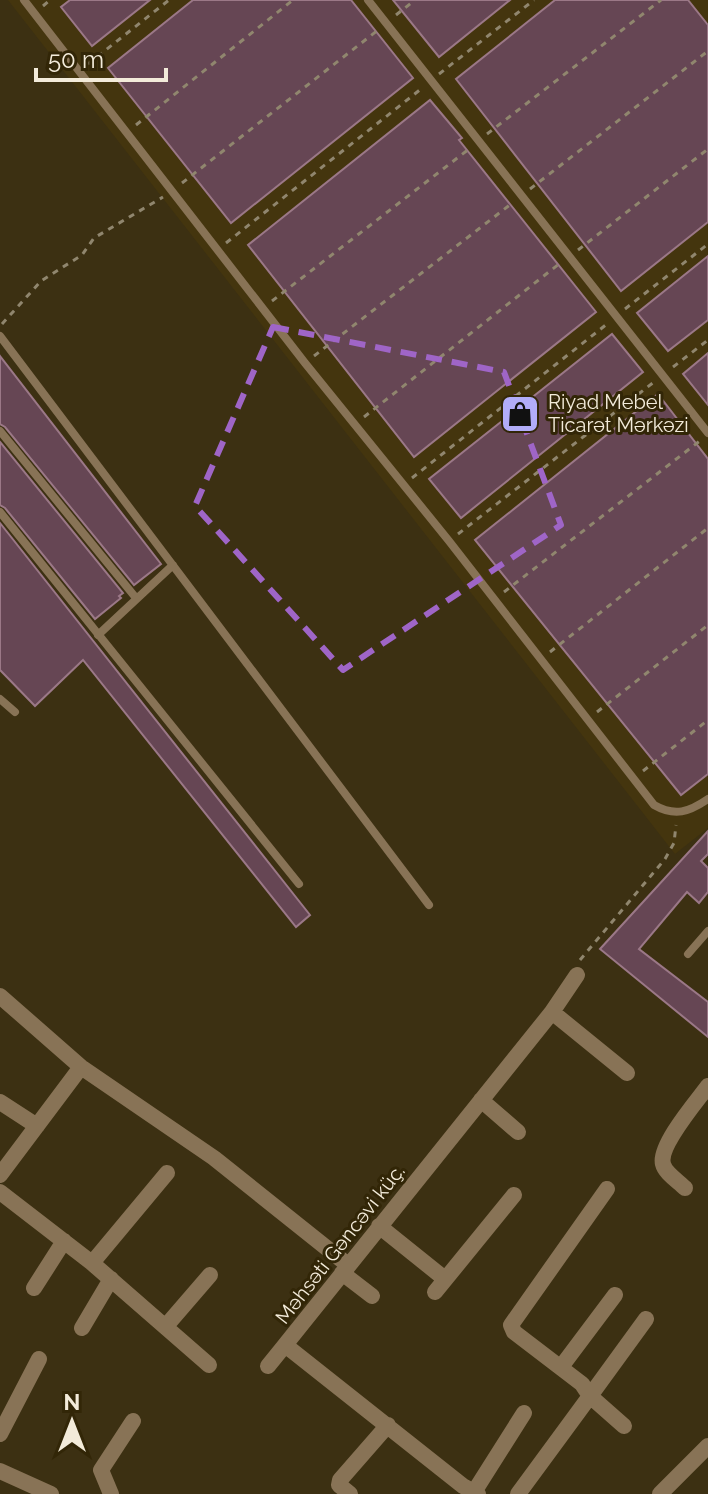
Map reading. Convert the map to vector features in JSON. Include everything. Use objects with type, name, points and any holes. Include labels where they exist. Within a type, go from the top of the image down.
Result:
[{"type":"street","name":"Məhsəti Gəncəvi küç.","points":[[468,1492],[285,1345],[552,1012],[577,975]]},
{"type":"street","points":[[0,996],[81,1067],[214,1158],[345,1269],[372,1296]]},
{"type":"street","points":[[552,1012],[627,1073]]},
{"type":"street","points":[[0,1175],[81,1067]]},
{"type":"street","points":[[685,1188],[664,1168],[664,1150],[708,1086]]},
{"type":"street","points":[[481,1100],[518,1132]]},
{"type":"street","points":[[0,1102],[37,1126]]},
{"type":"street","points":[[92,1263],[167,1173]]},
{"type":"street","points":[[607,1189],[511,1325],[514,1332],[582,1384],[590,1396],[624,1426]]},
{"type":"street","points":[[0,1192],[92,1263],[209,1365]]},
{"type":"street","points":[[379,1226],[440,1286],[514,1195]]},
{"type":"street","points":[[34,1288],[64,1241]]},
{"type":"street","points":[[166,1326],[210,1275]]},
{"type":"street","points":[[82,1328],[111,1279]]},
{"type":"street","points":[[561,1367],[615,1295]]},
{"type":"street","points":[[518,1494],[646,1319]]},
{"type":"street","points":[[268,1366],[285,1345]]},
{"type":"street","points":[[0,1434],[39,1359]]},
{"type":"street","points":[[468,1492],[524,1413]]},
{"type":"street","points":[[111,1494],[101,1470],[133,1421]]},
{"type":"street","points":[[350,1494],[339,1485],[340,1480],[388,1425]]},
{"type":"street","points":[[660,1494],[708,1446]]},
{"type":"street","points":[[0,1471],[48,1494]]},
{"type":"lane","points":[[24,0],[305,363],[449,541],[654,805],[677,813],[691,810],[708,799]]},
{"type":"lane","points":[[368,0],[708,434]]},
{"type":"lane","points":[[0,337],[429,905]]},
{"type":"lane","points":[[0,431],[136,598]]},
{"type":"lane","points":[[0,512],[299,884]]},
{"type":"lane","points":[[98,635],[173,565]]},
{"type":"lane","points":[[0,699],[15,712]]},
{"type":"lane","points":[[688,954],[708,931]]},
{"type":"path","points":[[79,72],[169,0]]},
{"type":"path","points":[[126,133],[293,0]]},
{"type":"path","points":[[0,337],[2,321],[41,281],[82,255],[94,238],[171,191],[415,0]]},
{"type":"path","points":[[217,250],[534,0]]},
{"type":"path","points":[[263,308],[661,0]]},
{"type":"path","points":[[305,363],[708,51]]},
{"type":"path","points":[[354,425],[708,149]]},
{"type":"path","points":[[402,485],[708,244]]},
{"type":"path","points":[[449,541],[708,340]]},
{"type":"path","points":[[495,600],[708,434]]},
{"type":"path","points":[[541,659],[708,528]]},
{"type":"path","points":[[588,719],[708,625]]},
{"type":"path","points":[[633,778],[708,720]]},
{"type":"path","points":[[577,975],[581,959],[665,859],[674,843],[677,813]]},
{"type":"highlighted area","points":[[273,327],[504,372],[561,525],[343,670],[195,506]]},
{"type":"shaded area","name":"Riyad Mebel Ticarət Mərkəzi","points":[[8,0],[708,0],[708,828],[675,854]]},
{"type":"building","points":[[70,0],[150,0],[92,46],[61,7]]},
{"type":"building","points":[[193,0],[351,0],[413,78],[231,223],[108,68]]},
{"type":"building","points":[[393,0],[510,0],[439,57]]},
{"type":"building","points":[[555,0],[688,0],[708,25],[708,222],[621,291],[456,79]]},
{"type":"building","points":[[430,100],[596,312],[414,457],[248,245]]},
{"type":"building","points":[[708,256],[708,320],[668,351],[637,313]]},
{"type":"building","points":[[612,334],[643,372],[461,518],[429,479]]},
{"type":"building","points":[[708,353],[708,405],[683,374]]},
{"type":"building","points":[[0,356],[161,564],[134,585],[0,424]]},
{"type":"building","points":[[658,394],[708,459],[708,774],[681,795],[475,540]]},
{"type":"building","points":[[0,442],[123,593],[95,619],[0,505]]},
{"type":"building","points":[[0,523],[310,915],[296,927],[83,660],[35,706],[0,670]]},
{"type":"building","points":[[708,831],[708,854],[701,861],[708,868],[708,892],[699,903],[687,892],[639,949],[708,1002],[708,1037],[600,949]]},
{"type":"place","name":"Riyad Mebel Ticarət Mərkəzi","points":[[520,414]]}]
